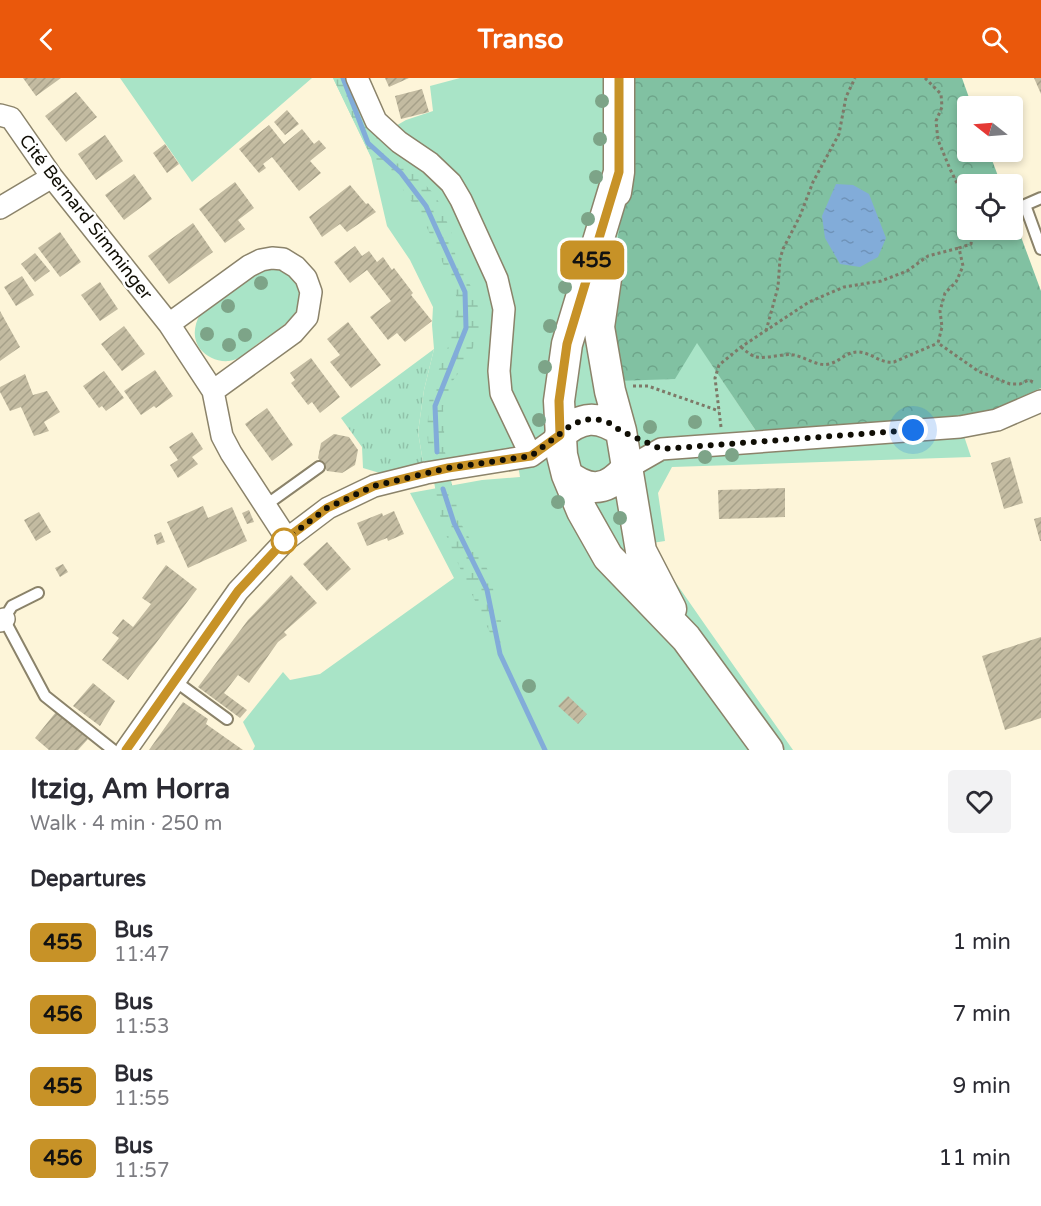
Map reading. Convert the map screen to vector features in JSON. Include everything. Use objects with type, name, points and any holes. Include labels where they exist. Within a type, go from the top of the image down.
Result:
[{"type":"main road","points":[[619,78],[619,172],[599,327],[609,391],[621,431],[641,551],[686,638]]},
{"type":"main road","points":[[619,172],[567,344],[559,401],[562,455],[567,475],[582,511],[609,557],[686,638],[768,750]]},
{"type":"main road","points":[[560,435],[576,423],[596,419],[609,423],[621,431]]},
{"type":"main road","points":[[567,475],[578,483],[591,487],[605,486],[617,479],[626,469]]},
{"type":"street","points":[[357,78],[376,121],[399,142],[430,163],[451,183],[461,200],[497,279],[504,309],[499,371],[501,393],[531,456],[567,475]]},
{"type":"street","name":"Cité Bernard Simminger","points":[[0,114],[11,118],[52,177],[169,324],[213,391],[222,436],[231,453],[287,538]]},
{"type":"street","points":[[0,208],[52,177]]},
{"type":"street","points":[[169,324],[249,266],[261,260],[283,259],[296,267],[306,278],[311,292],[307,317],[293,333],[213,391]]},
{"type":"street","points":[[626,469],[661,449],[960,427],[997,420],[1039,392]]},
{"type":"street","points":[[621,431],[661,449]]},
{"type":"street","points":[[126,750],[238,591],[287,538],[327,508],[374,486],[448,468],[531,456],[560,435]]},
{"type":"lane","points":[[1041,198],[1025,205],[1041,249]]},
{"type":"lane","points":[[266,505],[319,467]]},
{"type":"lane","points":[[38,593],[12,606],[2,620],[45,696],[113,750]]},
{"type":"lane","points":[[175,681],[227,719]]},
{"type":"path","points":[[766,331],[778,287],[783,249],[800,216],[813,182],[839,134],[846,97],[855,78]]},
{"type":"path","points":[[925,78],[941,94],[942,107],[936,121],[938,140],[957,183]]},
{"type":"path","points":[[627,388],[648,386],[720,411],[715,378],[719,364],[741,347],[809,302],[844,287],[881,281],[907,271],[928,256],[971,244],[972,240]]},
{"type":"path","points":[[938,342],[942,327],[939,311],[945,293],[956,282],[963,266],[959,248]]},
{"type":"path","points":[[741,347],[754,357],[791,354],[822,365],[830,364],[846,354],[857,352],[868,353],[886,363],[894,362],[938,342]]},
{"type":"path","points":[[938,342],[978,371],[1010,384],[1020,384],[1029,380],[1039,392]]},
{"type":"green space","points":[[120,78],[312,78],[192,182]]},
{"type":"green space","points":[[333,78],[357,78],[387,131],[406,120],[433,111],[430,86],[460,78],[627,78],[697,342],[756,431],[957,416],[995,409],[1041,388],[1041,401],[961,427],[971,457],[672,467],[658,493],[665,541],[652,543],[653,550],[793,750],[253,750],[255,746],[243,722],[283,672],[290,680],[320,674],[454,578],[410,493],[482,480],[520,477],[517,459],[490,454],[423,462],[418,432],[424,390],[434,349],[433,307],[410,260],[387,226],[371,157]]},
{"type":"green space","points":[[333,78],[350,78],[369,125],[382,145],[402,161],[436,196],[452,234],[456,259],[476,296],[481,326],[469,358],[452,382],[443,408],[445,452],[460,522],[489,572],[501,621],[500,654],[442,525],[429,455],[427,431],[430,391],[447,350],[455,323],[457,298],[421,215],[399,184],[371,157]]},
{"type":"green space","points":[[627,78],[962,78],[968,96],[957,96],[957,162],[993,162],[997,174],[957,174],[957,240],[1022,240],[1041,291],[1041,388],[995,409],[957,416],[756,431],[697,343],[675,379],[616,381],[607,327],[626,173]]},
{"type":"green space","points":[[274,268],[292,278],[300,293],[300,302],[291,318],[237,359],[220,361],[200,349],[197,345],[195,327],[200,314],[256,271]]},
{"type":"green space","points":[[434,349],[424,390],[418,432],[423,462],[383,474],[363,468],[362,447],[341,418]]},
{"type":"water","points":[[836,184],[853,185],[869,194],[886,238],[878,257],[860,267],[840,264],[825,238],[822,216]]},
{"type":"building","points":[[23,78],[61,78],[36,96]]},
{"type":"building","points":[[385,78],[409,78],[389,87]]},
{"type":"building","points":[[1034,78],[1041,78],[1041,94]]},
{"type":"building","points":[[422,89],[429,112],[401,119],[395,96]]},
{"type":"building","points":[[76,92],[97,117],[66,142],[45,116]]},
{"type":"building","points":[[287,110],[299,124],[285,135],[274,122]]},
{"type":"building","points":[[269,125],[284,144],[302,129],[314,144],[319,140],[326,148],[310,161],[321,173],[299,191],[272,157],[263,164],[266,168],[259,173],[239,149]]},
{"type":"building","points":[[105,135],[123,161],[96,180],[78,154]]},
{"type":"building","points":[[165,144],[179,164],[167,173],[153,153]]},
{"type":"building","points":[[134,174],[152,199],[124,220],[105,195]]},
{"type":"building","points":[[235,182],[254,208],[238,220],[245,229],[225,243],[199,209]]},
{"type":"building","points":[[350,185],[376,212],[347,232],[340,224],[322,237],[309,217]]},
{"type":"building","points":[[193,223],[213,252],[169,284],[148,256]]},
{"type":"building","points":[[60,232],[81,262],[60,277],[38,248]]},
{"type":"building","points":[[355,246],[362,256],[369,251],[377,262],[383,257],[392,270],[394,268],[413,293],[411,295],[432,321],[405,342],[397,333],[388,340],[370,317],[391,301],[367,270],[350,283],[334,262]]},
{"type":"building","points":[[35,253],[50,271],[35,282],[21,264]]},
{"type":"building","points":[[22,276],[34,295],[16,306],[4,287]]},
{"type":"building","points":[[100,282],[118,309],[100,321],[81,295]]},
{"type":"building","points":[[0,311],[20,347],[0,361]]},
{"type":"building","points":[[348,322],[381,365],[351,388],[330,362],[340,355],[327,339]]},
{"type":"building","points":[[124,326],[145,354],[122,371],[101,344]]},
{"type":"building","points":[[311,358],[340,397],[320,413],[312,402],[308,405],[291,383],[295,380],[290,373]]},
{"type":"building","points":[[155,370],[173,396],[141,415],[124,391]]},
{"type":"building","points":[[104,371],[124,398],[106,411],[102,406],[99,408],[83,386]]},
{"type":"building","points":[[25,374],[33,395],[47,391],[60,412],[44,422],[49,431],[34,436],[21,407],[10,411],[0,392],[0,387]]},
{"type":"building","points":[[267,408],[293,445],[272,461],[245,424]]},
{"type":"building","points":[[192,432],[203,449],[192,457],[198,464],[178,478],[170,465],[178,460],[169,447]]},
{"type":"building","points":[[334,434],[349,437],[358,450],[355,465],[342,473],[327,471],[318,458],[321,443]]},
{"type":"building","points":[[1010,457],[1023,503],[1004,509],[991,463]]},
{"type":"building","points":[[785,488],[785,517],[719,519],[718,490]]},
{"type":"building","points":[[203,506],[208,518],[232,507],[247,541],[188,568],[167,522]]},
{"type":"building","points":[[249,510],[254,522],[247,524],[242,513]]},
{"type":"building","points":[[394,511],[404,534],[367,546],[357,523]]},
{"type":"building","points":[[39,512],[51,532],[36,541],[24,520]]},
{"type":"building","points":[[1041,517],[1041,541],[1040,541],[1034,519]]},
{"type":"building","points":[[161,532],[165,542],[157,545],[154,535]]},
{"type":"building","points":[[327,542],[351,569],[327,591],[303,564]]},
{"type":"building","points":[[63,564],[68,572],[60,577],[55,568]]},
{"type":"building","points":[[166,565],[197,589],[128,680],[102,660],[119,638],[112,633],[123,619],[133,627],[151,604],[142,598]]},
{"type":"building","points":[[291,575],[317,603],[284,632],[287,635],[278,642],[249,683],[238,675],[224,693],[247,710],[240,718],[198,687],[248,620]]},
{"type":"building","points":[[1041,637],[1041,718],[1005,730],[982,656]]},
{"type":"building","points":[[93,683],[115,701],[100,726],[73,706]]},
{"type":"building","points":[[568,696],[587,714],[578,724],[558,706]]},
{"type":"building","points":[[183,702],[208,719],[206,724],[243,750],[149,750]]},
{"type":"building","points":[[56,712],[88,739],[78,750],[49,750],[35,738]]},
{"type":"waterway","points":[[343,78],[368,143],[401,173],[426,206],[465,292],[466,328],[435,406],[437,452]]},
{"type":"waterway","points":[[443,489],[454,523],[487,590],[500,654],[545,750]]},
{"type":"bus line","name":"455","points":[[126,750],[238,591],[287,538],[327,508],[374,486],[448,468],[531,456],[560,435],[559,401],[567,344],[619,172],[619,78]]},
{"type":"route","points":[[284,541],[327,508],[374,486],[448,468],[531,456],[570,426],[583,420],[596,419],[609,423],[661,449],[913,430]]}]
